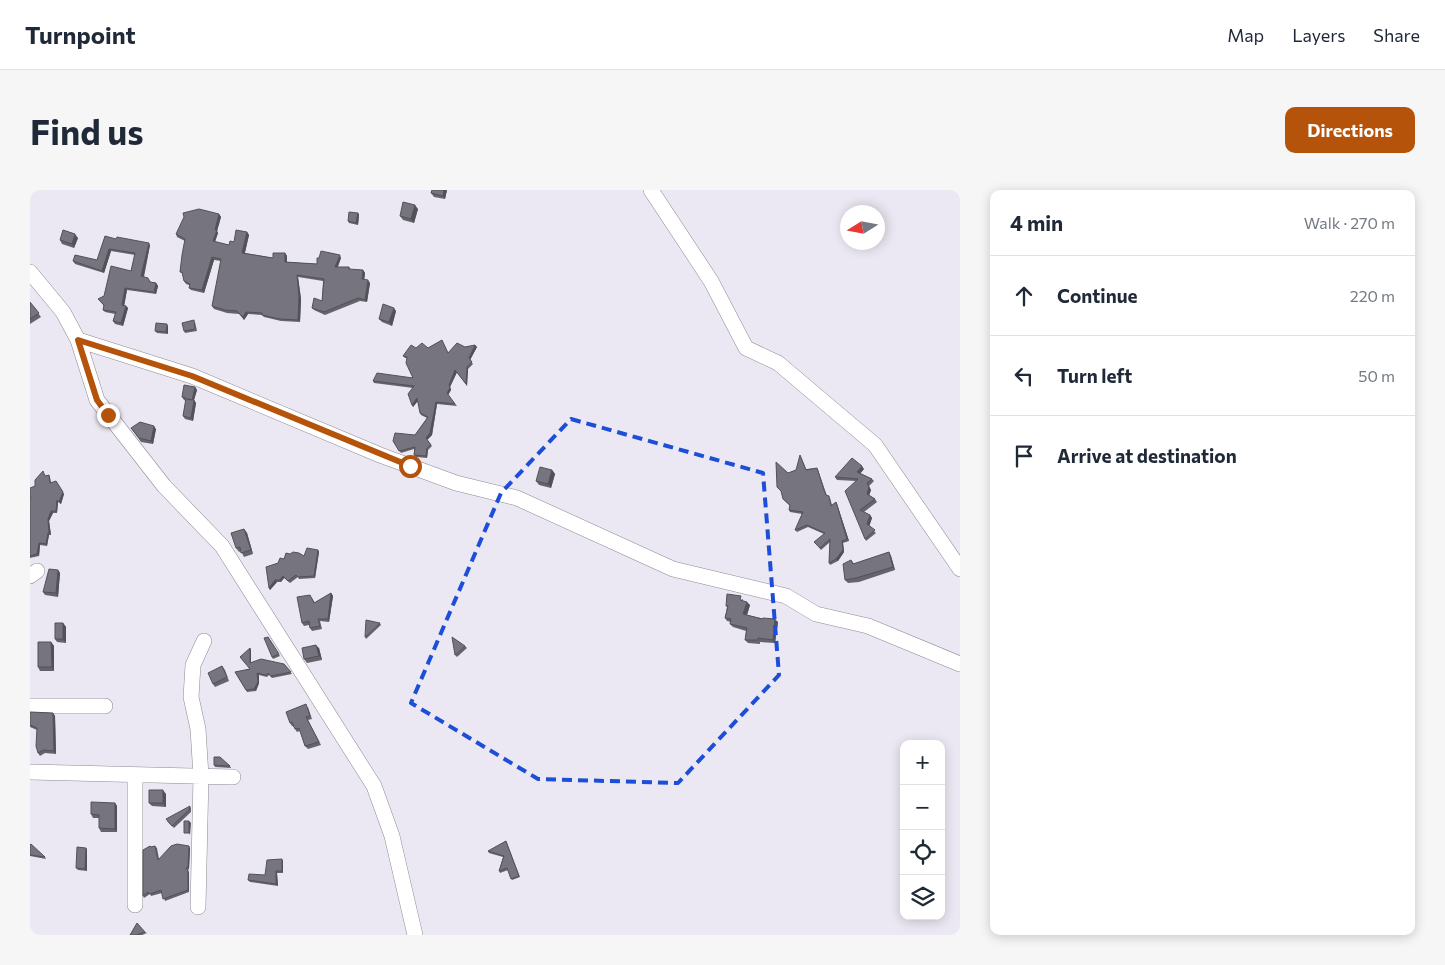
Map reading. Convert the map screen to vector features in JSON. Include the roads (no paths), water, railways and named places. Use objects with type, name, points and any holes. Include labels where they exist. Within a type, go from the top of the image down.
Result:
[{"type":"street","points":[[651,190],[711,281],[746,348],[778,362],[874,444],[960,569]]},
{"type":"street","points":[[30,272],[63,312],[78,340],[97,400],[164,486],[222,546],[374,786],[392,836],[415,935]]},
{"type":"street","points":[[78,340],[192,376],[380,455],[447,480],[517,498],[673,569],[786,596],[816,614],[868,626],[960,664]]},
{"type":"street","points":[[198,908],[201,776],[198,729],[191,697],[193,664],[204,641]]},
{"type":"street","points":[[30,706],[105,706]]},
{"type":"street","points":[[30,772],[233,777]]},
{"type":"street","points":[[134,776],[135,904]]}]
